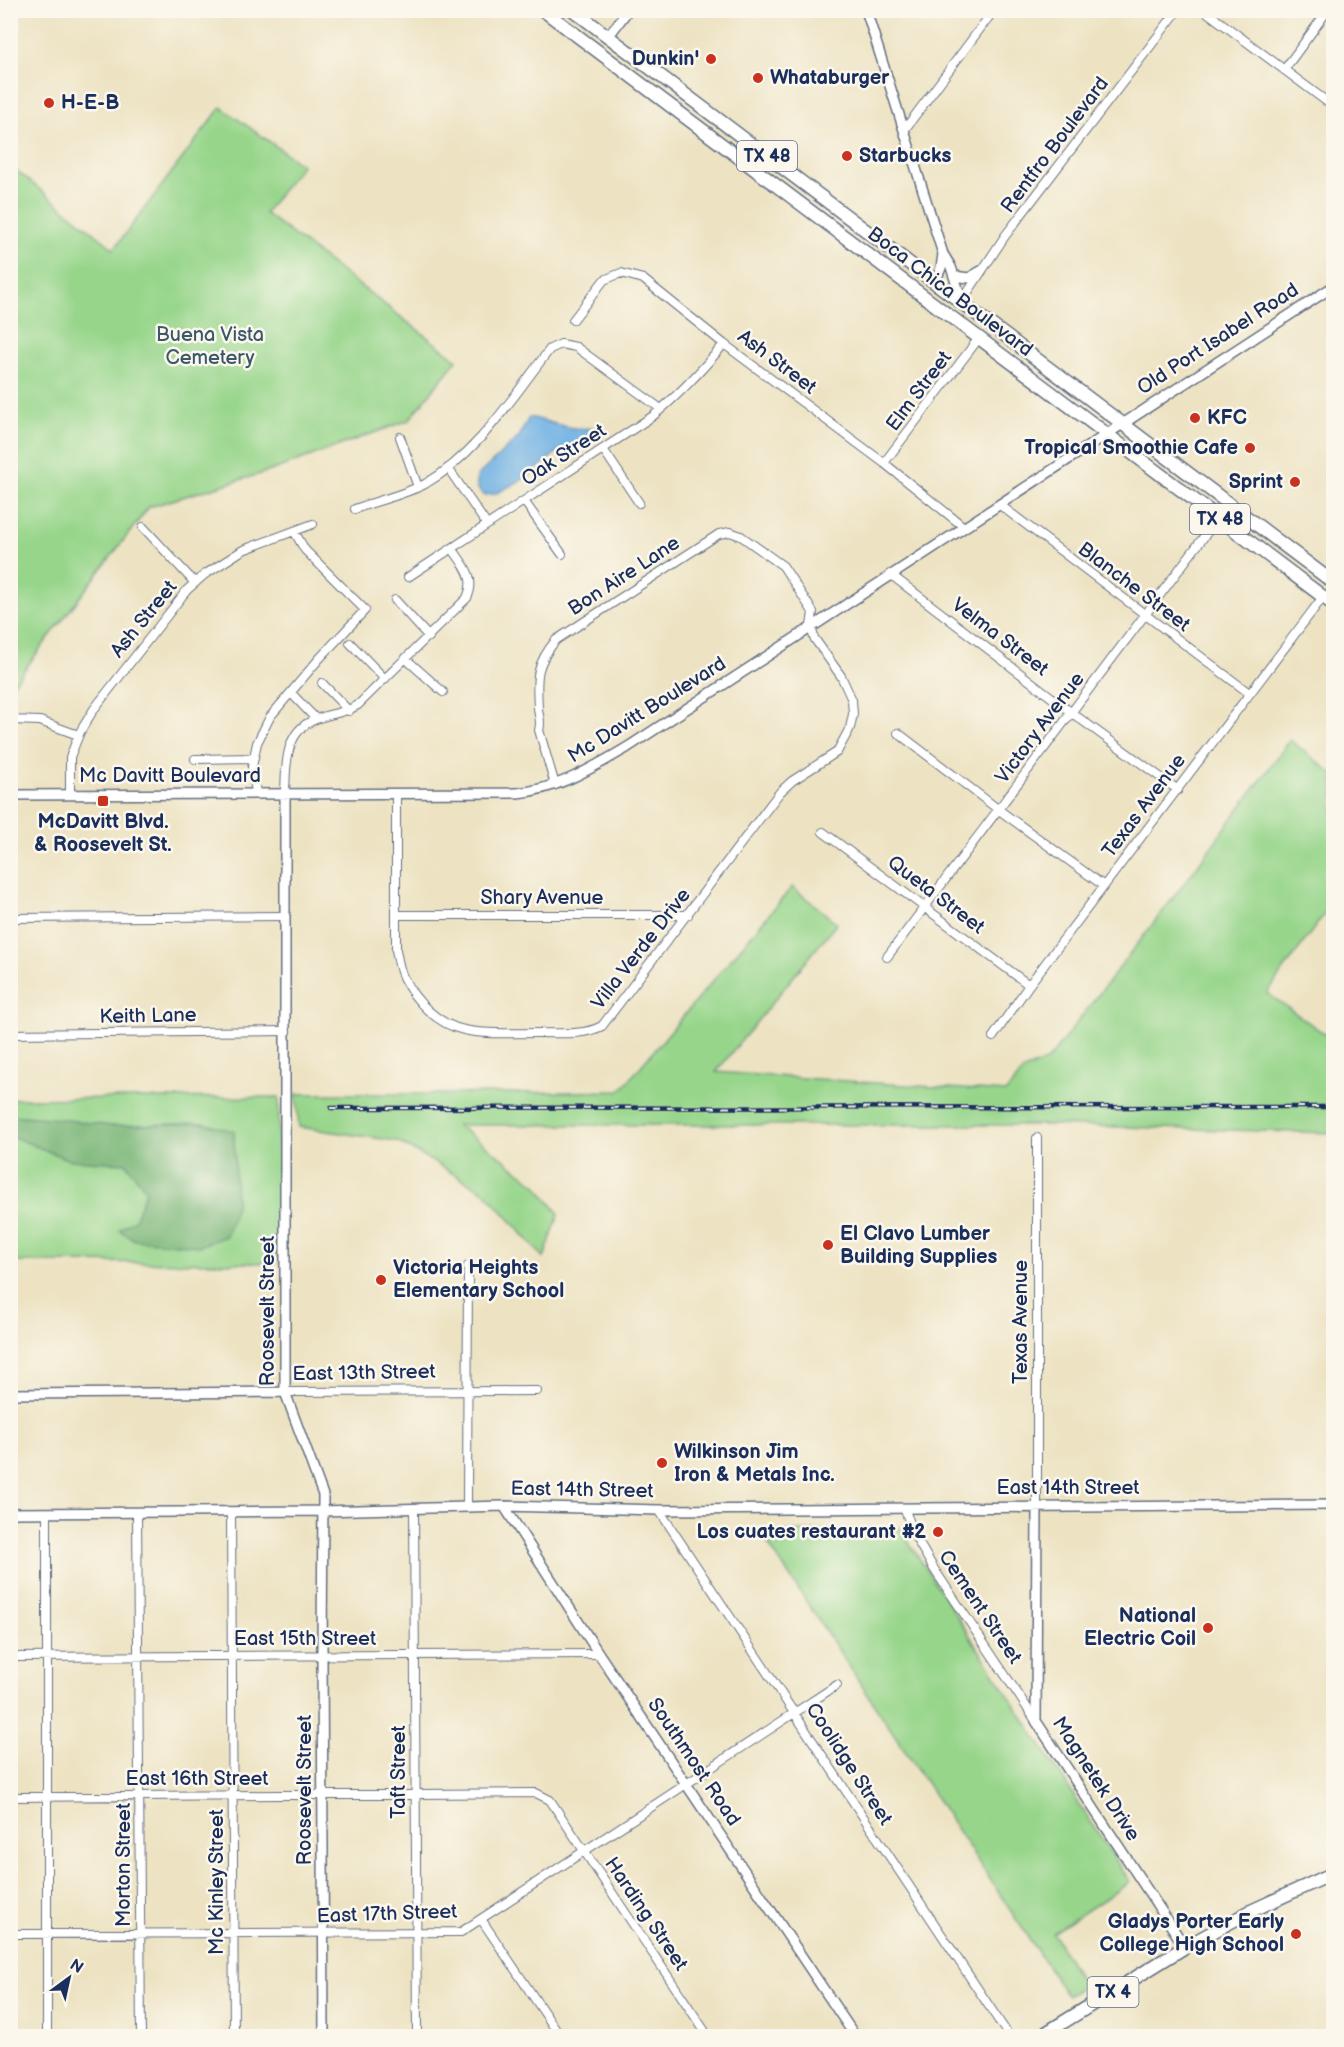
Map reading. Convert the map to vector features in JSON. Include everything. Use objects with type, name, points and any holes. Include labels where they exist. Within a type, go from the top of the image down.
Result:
[{"type":"main road","name":"Boca Chica Boulevard","points":[[543,10],[1334,605]]},
{"type":"main road","points":[[557,10],[591,36],[604,39],[608,36]]},
{"type":"main road","name":"Boca Chica Boulevard","points":[[573,10],[1334,583]]},
{"type":"main road","points":[[605,57],[608,52],[617,53],[714,125],[725,124]]},
{"type":"main road","name":"TX 4","points":[[1041,2037],[1058,2032],[1185,1947],[1251,1911],[1334,1873]]},
{"type":"street","points":[[608,36],[628,10]]},
{"type":"street","points":[[866,10],[943,254],[954,276],[962,301]]},
{"type":"street","points":[[905,129],[994,10]]},
{"type":"street","name":"Rentfro Boulevard","points":[[962,301],[1005,236],[1178,10]]},
{"type":"street","points":[[1204,10],[1334,107]]},
{"type":"street","points":[[1284,70],[1328,10]]},
{"type":"street","points":[[935,282],[941,268],[943,254]]},
{"type":"street","points":[[954,276],[969,278],[981,271]]},
{"type":"street","name":"Ash Street","points":[[573,320],[604,280],[621,273],[643,279],[724,344],[884,463],[964,527]]},
{"type":"street","name":"Old Port Isabel Road","points":[[1123,423],[1334,286]]},
{"type":"street","name":"Elm Street","points":[[884,463],[979,338]]},
{"type":"street","points":[[355,509],[418,487],[448,468],[470,450],[550,349],[561,344],[576,347],[661,410]]},
{"type":"street","name":"Oak Street","points":[[408,577],[661,410],[695,378],[724,344]]},
{"type":"street","name":"Mc Davitt Boulevard","points":[[10,795],[517,793],[536,791],[555,785],[574,778],[628,747],[1123,423]]},
{"type":"street","points":[[400,437],[418,487]]},
{"type":"street","points":[[603,448],[639,502]]},
{"type":"street","points":[[448,468],[487,525]]},
{"type":"street","points":[[524,501],[562,554]]},
{"type":"street","name":"Blanche Street","points":[[1000,505],[1250,693]]},
{"type":"street","name":"Victory Avenue","points":[[887,957],[1218,518]]},
{"type":"street","name":"Ash Street","points":[[70,794],[70,757],[78,735],[97,705],[187,590],[211,570],[243,550],[313,524]]},
{"type":"street","points":[[143,527],[195,583]]},
{"type":"street","points":[[256,793],[252,767],[257,743],[270,717],[365,610],[305,550],[294,531]]},
{"type":"street","name":"Bon Aire Lane","points":[[555,785],[539,730],[541,723],[538,710],[538,668],[545,653],[556,640],[719,534],[730,532],[741,536],[783,566],[813,612],[811,626]]},
{"type":"street","points":[[285,794],[288,752],[293,738],[302,727],[316,719],[349,711],[358,705],[463,603],[472,589],[470,575],[452,548]]},
{"type":"street","name":"Velma Street","points":[[890,574],[1072,713],[1178,790]]},
{"type":"street","name":"Texas Avenue","points":[[993,1036],[1029,985],[1323,597]]},
{"type":"street","points":[[395,600],[429,637]]},
{"type":"street","name":"Villa Verde Drive","points":[[396,794],[396,950],[402,975],[411,991],[425,1007],[449,1025],[463,1030],[480,1033],[592,1031],[602,1026],[780,792],[837,752],[848,735],[853,714],[849,689],[814,638],[811,626]]},
{"type":"street","points":[[350,643],[385,679]]},
{"type":"street","points":[[406,659],[443,692]]},
{"type":"street","points":[[322,683],[349,711]]},
{"type":"street","points":[[291,693],[316,719]]},
{"type":"street","points":[[10,720],[40,721],[78,735]]},
{"type":"street","points":[[898,733],[1104,886]]},
{"type":"street","points":[[195,759],[254,758]]},
{"type":"street","name":"Roosevelt Street","points":[[285,794],[285,1392],[323,1495],[324,2037]]},
{"type":"street","name":"Queta Street","points":[[823,832],[1029,985]]},
{"type":"street","name":"Shary Avenue","points":[[396,915],[688,915]]},
{"type":"street","points":[[10,918],[285,916]]},
{"type":"street","name":"Keith Lane","points":[[10,1034],[286,1031]]},
{"type":"street","name":"Texas Avenue","points":[[1037,1138],[1037,1506]]},
{"type":"street","points":[[466,1507],[468,1266]]},
{"type":"street","name":"East 13th Street","points":[[10,1394],[537,1391]]},
{"type":"street","name":"East 14th Street","points":[[10,1513],[322,1511],[504,1506],[659,1510],[1334,1505]]},
{"type":"street","name":"Southmost Road","points":[[504,1506],[599,1654],[855,2037]]},
{"type":"street","name":"Magnetek Drive","points":[[1037,1506],[1036,1721],[1185,1947]]},
{"type":"street","name":"Taft Street","points":[[414,1508],[417,2037]]},
{"type":"street","name":"Cement Street","points":[[903,1508],[911,1529],[934,1569],[1036,1721]]},
{"type":"street","name":"Coolidge Street","points":[[659,1510],[796,1713],[1009,2037]]},
{"type":"street","name":"Morton Street","points":[[137,1512],[141,2037]]},
{"type":"street","name":"Mc Kinley Street","points":[[231,1512],[234,2037]]},
{"type":"street","points":[[47,1513],[47,2037]]},
{"type":"street","name":"East 15th Street","points":[[10,1657],[599,1654]]},
{"type":"street","name":"East 17th Street","points":[[10,1934],[461,1932],[837,1685]]},
{"type":"street","name":"East 16th Street","points":[[10,1797],[536,1792],[550,1800],[557,1810]]},
{"type":"street","name":"Harding Street","points":[[557,1810],[708,2037]]},
{"type":"street","points":[[481,1919],[560,2037]]},
{"type":"green space","name":"Buena Vista Cemetery","points":[[221,107],[302,165],[265,213],[457,360],[409,420],[270,471],[149,507],[11,687],[11,166],[114,249]]},
{"type":"green space","points":[[1290,740],[1333,774],[1333,902],[1267,993],[1333,1040],[1333,1133],[1049,1125],[457,1125],[535,1184],[559,1214],[544,1258],[485,1192],[397,1141],[299,1127],[296,1094],[620,1091],[792,887],[837,923],[716,1072],[1006,1092],[1024,1070],[1048,1060],[1190,876]]},
{"type":"green space","points":[[279,1097],[277,1263],[11,1262],[10,1099]]},
{"type":"green space","points":[[11,1115],[113,1126],[202,1123],[234,1131],[236,1206],[226,1236],[200,1246],[135,1240],[119,1230],[135,1219],[146,1190],[126,1163],[69,1160],[11,1136]]},
{"type":"green space","points":[[899,1527],[1130,1882],[1053,1933],[1084,1986],[1067,1996],[761,1533]]},
{"type":"water","points":[[529,417],[572,428],[600,427],[599,435],[556,453],[527,477],[495,494],[483,495],[477,487],[477,476],[519,437]]},
{"type":"railway","points":[[331,1108],[1334,1107]]},
{"type":"place","name":"Dunkin'","points":[[711,59]]},
{"type":"place","name":"Whataburger","points":[[758,78]]},
{"type":"place","name":"H-E-B","points":[[49,103]]},
{"type":"place","name":"Starbucks","points":[[847,156]]},
{"type":"place","name":"KFC","points":[[1195,418]]},
{"type":"place","name":"Tropical Smoothie Cafe","points":[[1250,448]]},
{"type":"place","name":"Sprint","points":[[1295,482]]},
{"type":"place","name":"McDavitt Blvd. & Roosevelt St.","points":[[103,801]]},
{"type":"place","name":"El Clavo Lumber Building Supplies","points":[[828,1245]]},
{"type":"place","name":"Victoria Heights Elementary School","points":[[381,1280]]},
{"type":"place","name":"Wilkinson Jim Iron & Metals Inc.","points":[[662,1463]]},
{"type":"place","name":"Los cuates restaurant #2","points":[[938,1532]]},
{"type":"place","name":"National Electric Coil","points":[[1208,1628]]},
{"type":"place","name":"Gladys Porter Early College High School","points":[[1296,1934]]}]
